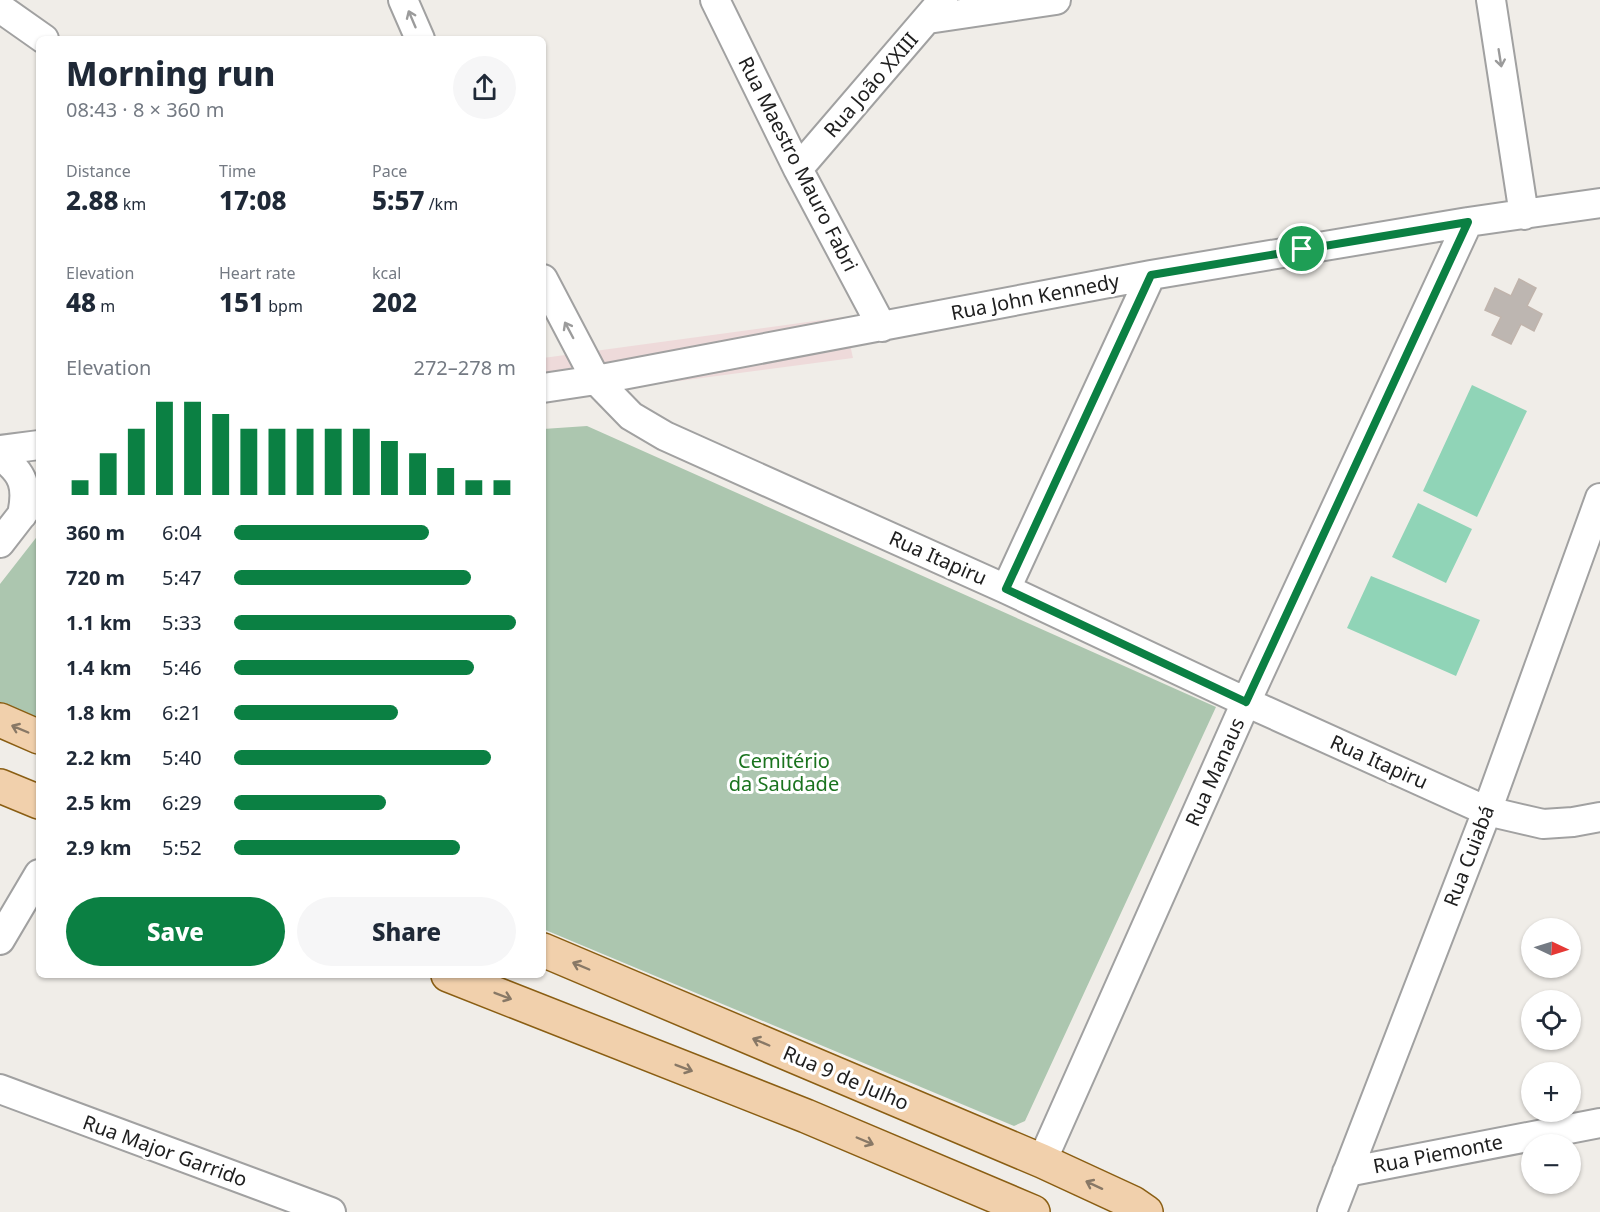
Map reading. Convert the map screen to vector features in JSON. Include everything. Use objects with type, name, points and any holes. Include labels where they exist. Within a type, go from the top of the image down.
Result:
[{"type":"main road","points":[[0,720],[36,736]]},
{"type":"main road","points":[[0,786],[36,801]]},
{"type":"main road","name":"Rua 9 de Julho","points":[[546,951],[1042,1161],[1133,1203],[1146,1212]]},
{"type":"main road","points":[[456,978],[806,1116],[1033,1212]]},
{"type":"street","points":[[403,0],[419,36]]},
{"type":"street","name":"Rua Maestro Mauro Fabri","points":[[715,0],[798,169],[882,327]]},
{"type":"street","points":[[935,10],[1056,0]]},
{"type":"street","points":[[1491,0],[1524,215]]},
{"type":"street","points":[[0,8],[40,36]]},
{"type":"street","name":"Rua João XXIII","points":[[798,169],[935,10]]},
{"type":"street","name":"Rua John Kennedy","points":[[546,388],[882,327],[1151,275],[1468,222],[1600,203]]},
{"type":"street","name":"Rua Manaus","points":[[1042,1161],[1246,702],[1468,222]]},
{"type":"street","points":[[1006,589],[1151,275]]},
{"type":"street","name":"Rua Itapiru","points":[[546,285],[596,380],[631,416],[665,436],[1006,589],[1246,702],[1487,811],[1543,824],[1600,817]]},
{"type":"street","points":[[0,450],[36,445]]},
{"type":"street","points":[[0,456],[14,466],[23,482],[26,497],[22,515]]},
{"type":"street","points":[[0,543],[36,497]]},
{"type":"street","name":"Rua Cuiabá","points":[[1332,1212],[1487,811],[1598,509]]},
{"type":"street","points":[[0,940],[36,879]]},
{"type":"street","name":"Rua Major Garrido","points":[[0,1089],[331,1212]]},
{"type":"street","name":"Rua Piemonte","points":[[1347,1172],[1600,1123]]},
{"type":"shaded area","points":[[844,317],[853,358],[546,399],[546,358]]},
{"type":"green space","points":[[1472,385],[1527,411],[1477,517],[1423,491]]},
{"type":"green space","name":"Cemitério da Saudade","points":[[587,426],[1216,707],[1025,1121],[1014,1126],[546,930],[546,429]]},
{"type":"green space","points":[[1418,503],[1472,529],[1446,583],[1392,557]]},
{"type":"green space","points":[[36,538],[36,717],[0,702],[0,584]]},
{"type":"green space","points":[[1371,576],[1480,620],[1456,676],[1347,628]]},
{"type":"building","points":[[1519,279],[1536,288],[1527,306],[1542,314],[1534,331],[1521,324],[1511,344],[1492,335],[1501,317],[1485,310],[1495,288],[1511,296]]},
{"type":"route","points":[[1468,222],[1246,702],[1006,589],[1151,275],[1302,249],[1468,222]]}]
